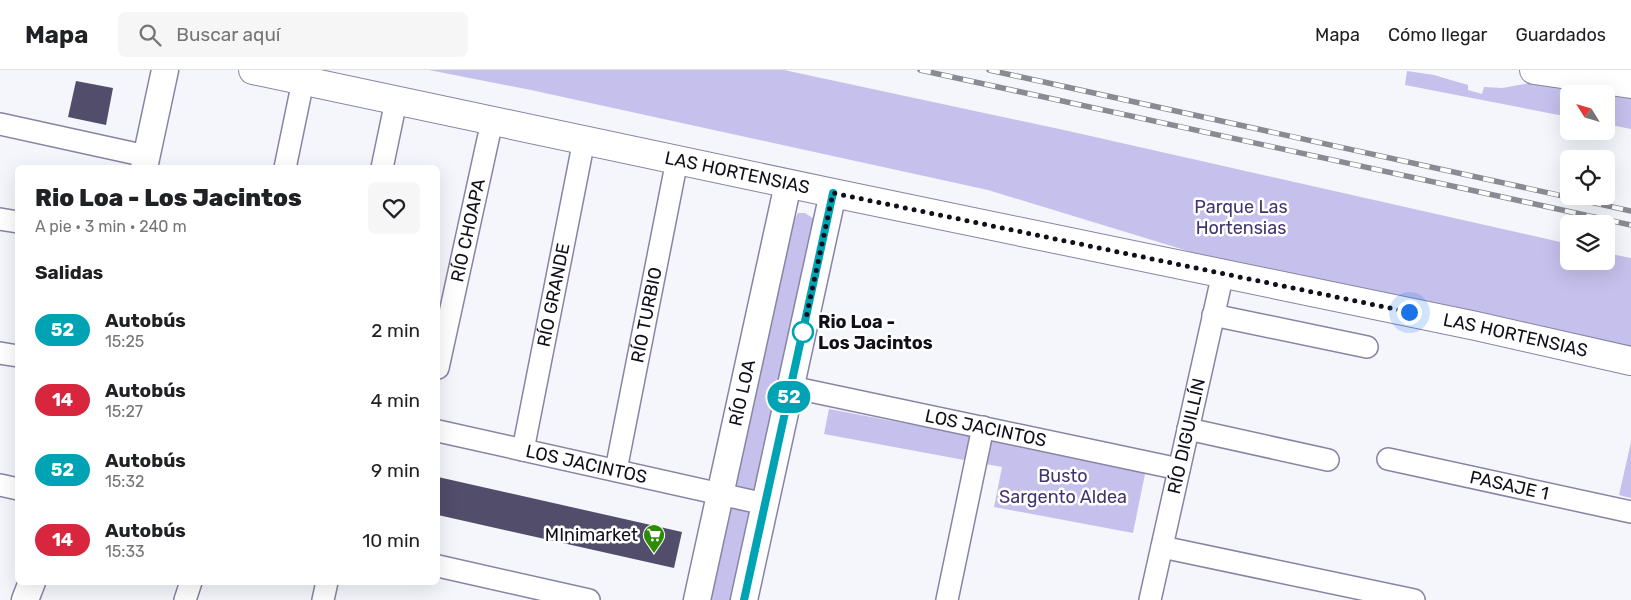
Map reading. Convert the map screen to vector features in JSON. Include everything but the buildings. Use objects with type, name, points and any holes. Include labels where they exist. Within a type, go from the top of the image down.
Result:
[{"type":"main road","name":"LAS HORTENSIAS","points":[[253,70],[788,184],[1476,326],[1631,361]]},
{"type":"main road","points":[[1534,70],[1631,84]]},
{"type":"street","points":[[0,124],[145,162],[166,70]]},
{"type":"street","points":[[286,165],[303,81]]},
{"type":"street","points":[[383,165],[396,101]]},
{"type":"street","name":"RÍO CHOAPA","points":[[440,359],[492,121]]},
{"type":"street","name":"RÍO GRANDE","points":[[523,450],[584,140]]},
{"type":"street","name":"RÍO TURBIO","points":[[616,470],[677,160]]},
{"type":"street","name":"RÍO LOA","points":[[697,600],[788,184]]},
{"type":"street","points":[[744,600],[833,193]]},
{"type":"street","points":[[0,219],[15,222]]},
{"type":"street","name":"RÍO DIGUILLÍN","points":[[1150,600],[1223,273]]},
{"type":"street","points":[[1213,315],[1367,347]]},
{"type":"street","points":[[0,353],[15,356]]},
{"type":"street","name":"LOS JACINTOS","points":[[791,387],[1180,469]]},
{"type":"street","points":[[947,600],[983,427]]},
{"type":"street","points":[[1188,429],[1328,460]]},
{"type":"street","name":"LOS JACINTOS","points":[[440,431],[765,504]]},
{"type":"street","name":"PASAJE 1","points":[[1388,459],[1631,512]]},
{"type":"street","points":[[0,485],[15,488]]},
{"type":"street","points":[[1162,547],[1414,600]]},
{"type":"street","points":[[440,566],[589,600]]},
{"type":"street","points":[[25,600],[31,585]]},
{"type":"street","points":[[185,600],[190,585]]},
{"type":"street","points":[[323,600],[326,585]]},
{"type":"green space","name":"Parque Las Hortensias","points":[[429,70],[784,70],[1064,130],[1560,242],[1560,270],[1615,270],[1615,255],[1631,258],[1631,348],[1224,262],[988,190],[531,90]]},
{"type":"green space","points":[[1407,71],[1434,75],[1468,85],[1468,90],[1482,94],[1484,87],[1502,88],[1536,82],[1560,86],[1560,115],[1405,85]]},
{"type":"green space","points":[[1615,95],[1631,98],[1631,129],[1615,126]]},
{"type":"green space","points":[[798,213],[805,213],[814,219],[734,600],[709,600],[792,223]]},
{"type":"green space","name":"Busto Sargento Aldea","points":[[829,409],[1146,469],[1133,533],[994,507],[1002,467],[824,434]]},
{"type":"green space","points":[[1631,442],[1631,498],[1619,495]]},
{"type":"railway","points":[[920,70],[1631,225]]},
{"type":"railway","points":[[989,70],[1631,211]]},
{"type":"bus line","name":"52","points":[[744,600],[833,193]]},
{"type":"place","name":"Rio Loa - Los Jacintos","points":[[803,332]]},
{"type":"place","name":"MInimarket","points":[[654,554]]},
{"type":"route","points":[[803,332],[833,193],[1409,312]]}]
